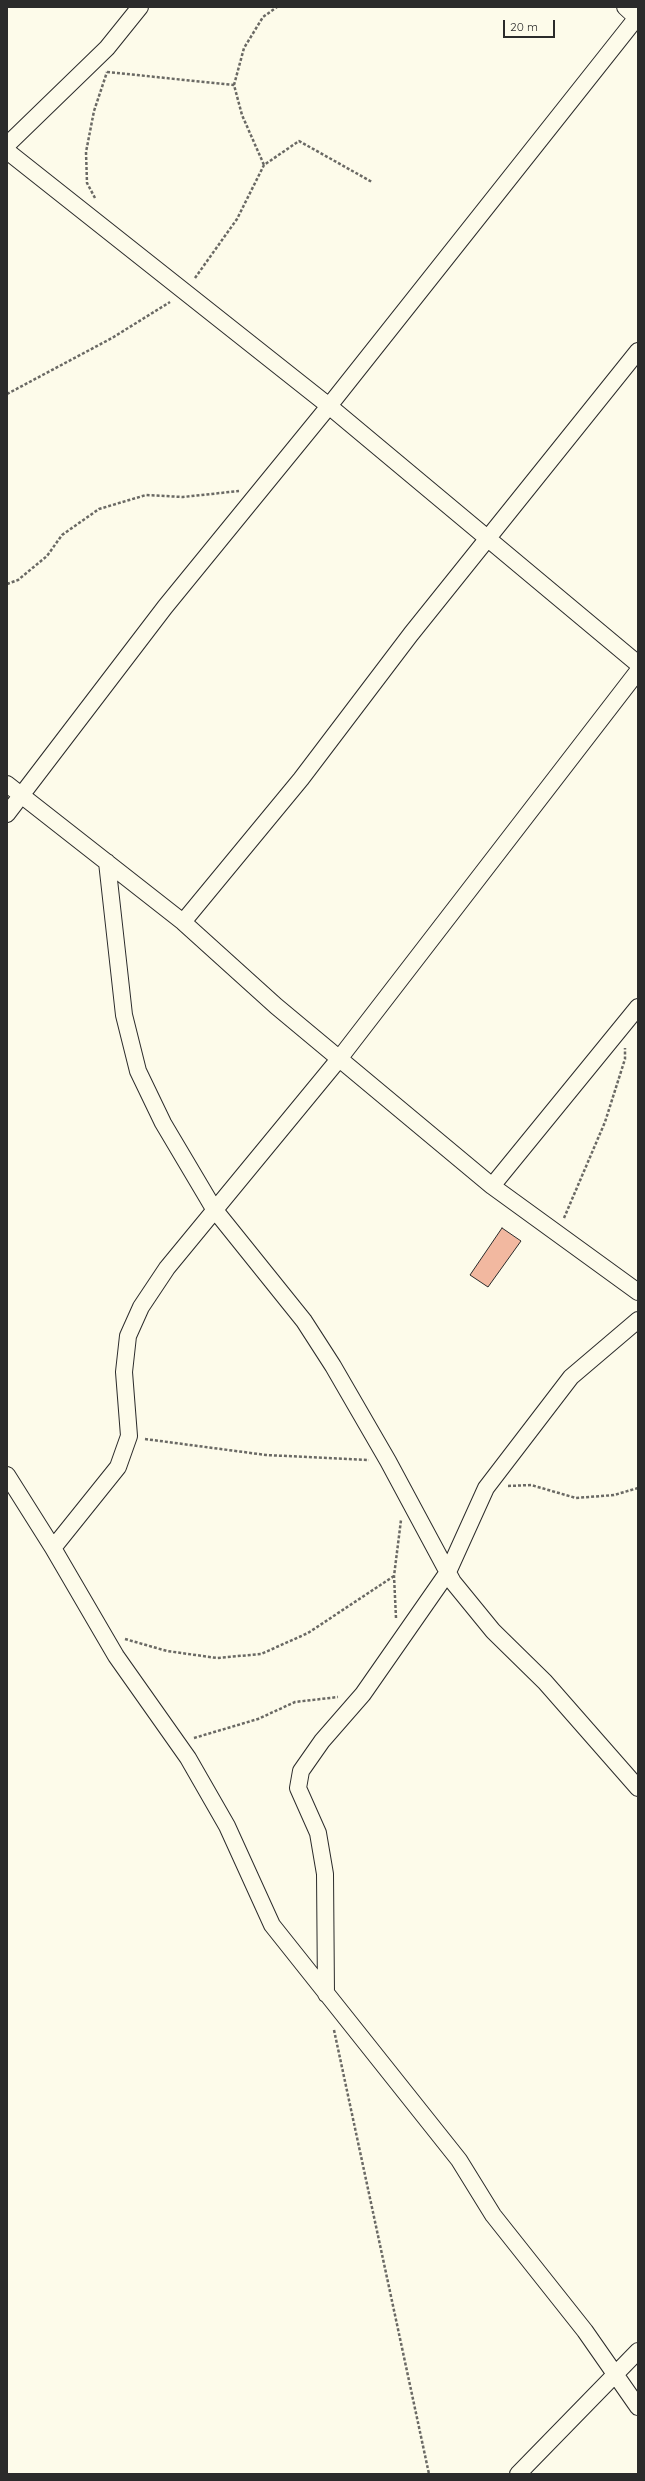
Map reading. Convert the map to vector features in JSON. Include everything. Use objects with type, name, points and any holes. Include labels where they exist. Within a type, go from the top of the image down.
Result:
[{"type":"street","points":[[7,145],[107,48],[140,7]]},
{"type":"street","points":[[7,814],[165,607],[328,406],[634,15]]},
{"type":"street","points":[[7,151],[328,406],[638,664]]},
{"type":"street","points":[[183,922],[301,779],[487,538],[638,351]]},
{"type":"street","points":[[54,1548],[118,1467],[129,1436],[124,1372],[128,1336],[141,1307],[167,1268],[214,1209],[339,1059],[638,671]]},
{"type":"street","points":[[7,784],[183,922],[276,1006],[492,1186],[557,1235],[638,1292]]},
{"type":"street","points":[[107,862],[124,1015],[138,1071],[163,1123],[214,1209],[304,1321],[333,1366],[388,1460],[453,1582],[493,1631],[545,1682],[638,1788]]},
{"type":"street","points":[[492,1186],[638,1007]]},
{"type":"street","points":[[326,1994],[325,1874],[318,1833],[298,1788],[301,1771],[322,1741],[363,1694],[448,1572],[486,1488],[571,1377],[638,1320]]},
{"type":"street","points":[[7,1475],[54,1548],[120,1662],[177,1743],[227,1826],[272,1925],[459,2160],[493,2215],[537,2269],[615,2373],[638,2407]]},
{"type":"street","points":[[518,2474],[638,2351]]},
{"type":"path","points":[[264,165],[242,115],[234,86],[244,48],[263,17],[277,7]]},
{"type":"path","points":[[98,203],[88,183],[86,152],[94,111],[107,72],[107,48]]},
{"type":"path","points":[[107,72],[234,86]]},
{"type":"path","points":[[7,394],[112,338],[185,292],[237,219],[264,165],[298,141],[372,182]]},
{"type":"path","points":[[7,584],[18,580],[36,566],[47,556],[62,535],[99,509],[146,495],[183,497],[235,491],[260,491]]},
{"type":"path","points":[[557,1235],[605,1122],[625,1059],[625,1024]]},
{"type":"path","points":[[129,1436],[266,1456],[388,1460]]},
{"type":"path","points":[[486,1488],[531,1485],[576,1498],[614,1495],[638,1488]]},
{"type":"path","points":[[397,1647],[394,1576],[404,1491]]},
{"type":"path","points":[[102,1632],[167,1651],[217,1658],[261,1654],[308,1634],[394,1576]]},
{"type":"path","points":[[177,1743],[258,1719],[295,1702],[363,1694]]},
{"type":"path","points":[[332,2025],[429,2474]]},
{"type":"building","points":[[502,1228],[521,1241],[488,1287],[470,1275]]}]
